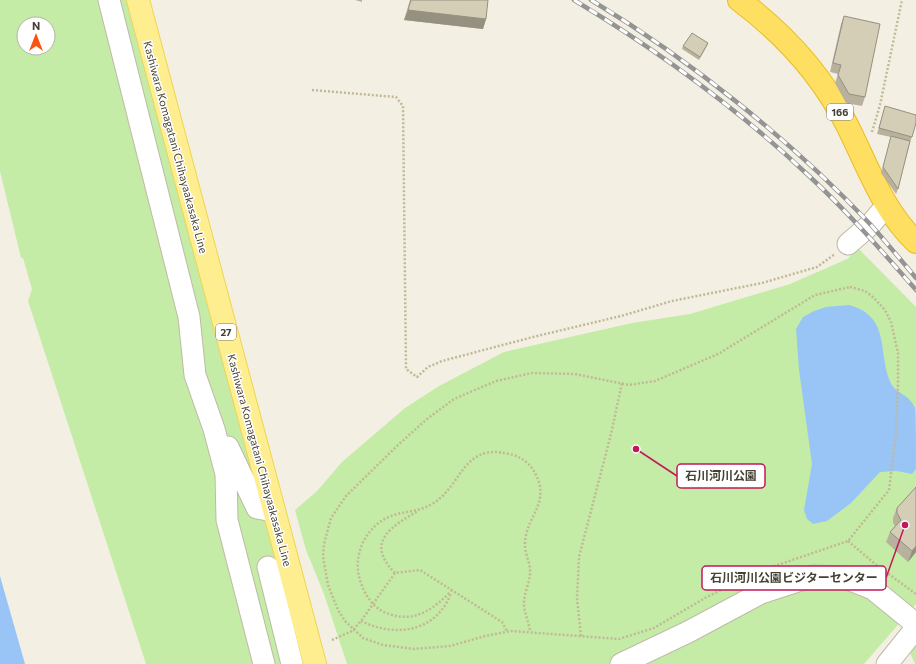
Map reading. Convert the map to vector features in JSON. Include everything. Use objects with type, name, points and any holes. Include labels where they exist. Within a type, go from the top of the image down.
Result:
[{"type":"highway","name":"166","points":[[740,0],[784,37],[817,76],[845,121],[877,190],[901,228],[916,242]]},
{"type":"main road","name":"Kashiwara Komagatani Chihayaakasaka Line","points":[[138,0],[315,664]]},
{"type":"street","points":[[109,0],[190,317],[195,375],[214,429],[226,474],[227,520],[264,664]]},
{"type":"street","points":[[848,244],[870,225],[887,205]]},
{"type":"street","points":[[214,429],[222,432],[257,508],[273,511]]},
{"type":"street","points":[[268,567],[292,664]]},
{"type":"street","points":[[621,664],[688,632],[761,593],[813,576],[843,577],[873,589],[916,624]]},
{"type":"street","points":[[897,659],[916,628]]},
{"type":"path","points":[[863,160],[880,105],[902,0]]},
{"type":"path","points":[[312,90],[396,97],[403,106],[406,369],[417,377],[428,367],[442,361],[621,316],[672,301],[762,283],[817,268],[848,244]]},
{"type":"path","points":[[850,287],[865,291],[885,310],[895,335],[898,353],[896,433],[889,490],[848,541],[757,572],[705,598],[660,625],[638,634],[619,639],[530,631],[507,631],[485,636],[462,644],[432,649],[383,645],[363,638],[345,621],[338,610],[328,585],[323,557],[324,544],[331,518],[346,496],[398,445],[427,419],[454,399],[506,379],[545,373],[575,374],[622,384],[637,384],[655,381],[696,365],[743,339],[815,295],[850,287]]},
{"type":"path","points":[[581,636],[577,599],[579,557],[611,434],[622,384]]},
{"type":"path","points":[[507,631],[502,622],[420,570],[395,572],[387,565],[383,556],[383,541],[393,525],[420,509],[432,504],[451,488],[464,466],[480,456],[489,453],[507,453],[528,463],[535,473],[541,490],[538,508],[526,534],[525,544],[530,569],[524,602],[530,631]]},
{"type":"path","points":[[420,509],[391,516],[375,526],[364,541],[358,558],[359,577],[366,594],[373,604],[389,614],[409,617],[428,611],[452,590]]},
{"type":"path","points":[[848,541],[875,564],[916,594]]},
{"type":"path","points":[[332,640],[352,631],[361,621],[395,572]]},
{"type":"path","points":[[361,621],[381,629],[402,631],[410,629],[427,622],[442,609],[448,602],[452,590]]},
{"type":"green space","points":[[0,0],[132,0],[305,664],[146,664],[28,301],[32,289],[23,258],[21,258],[0,171]]},
{"type":"green space","points":[[859,249],[916,307],[916,604],[864,664],[347,664],[324,594],[306,550],[295,510],[317,491],[342,462],[405,408],[439,386],[504,352],[632,323],[690,314],[790,284],[847,259]]},
{"type":"green space","points":[[916,635],[916,664],[915,664],[907,646]]},
{"type":"water","points":[[849,305],[863,311],[872,318],[878,327],[887,373],[892,385],[910,400],[915,408],[916,469],[912,474],[897,471],[880,472],[851,503],[827,521],[813,524],[807,519],[804,510],[812,464],[799,370],[796,329],[803,317],[814,311],[826,307]]},
{"type":"water","points":[[0,576],[25,664],[0,664]]},
{"type":"building","points":[[411,0],[488,0],[486,19],[408,10]]},
{"type":"building","points":[[844,16],[880,24],[865,97],[849,94],[838,75],[841,65],[833,63]]},
{"type":"building","points":[[692,33],[708,43],[700,57],[683,46]]},
{"type":"building","points":[[885,106],[916,115],[916,123],[912,137],[879,128]]},
{"type":"building","points":[[891,136],[910,141],[898,189],[883,167]]},
{"type":"building","points":[[916,487],[916,546],[912,551],[890,532],[901,520],[897,513],[897,508]]},
{"type":"railway","points":[[574,0],[636,39],[666,60],[754,127],[808,175],[850,217],[916,290]]},
{"type":"railway","points":[[591,0],[665,48],[774,132],[871,225],[916,278]]},
{"type":"place","name":"石川河川公園","points":[[636,449]]},
{"type":"place","name":"石川河川公園ビジターセンター","points":[[905,525]]}]
